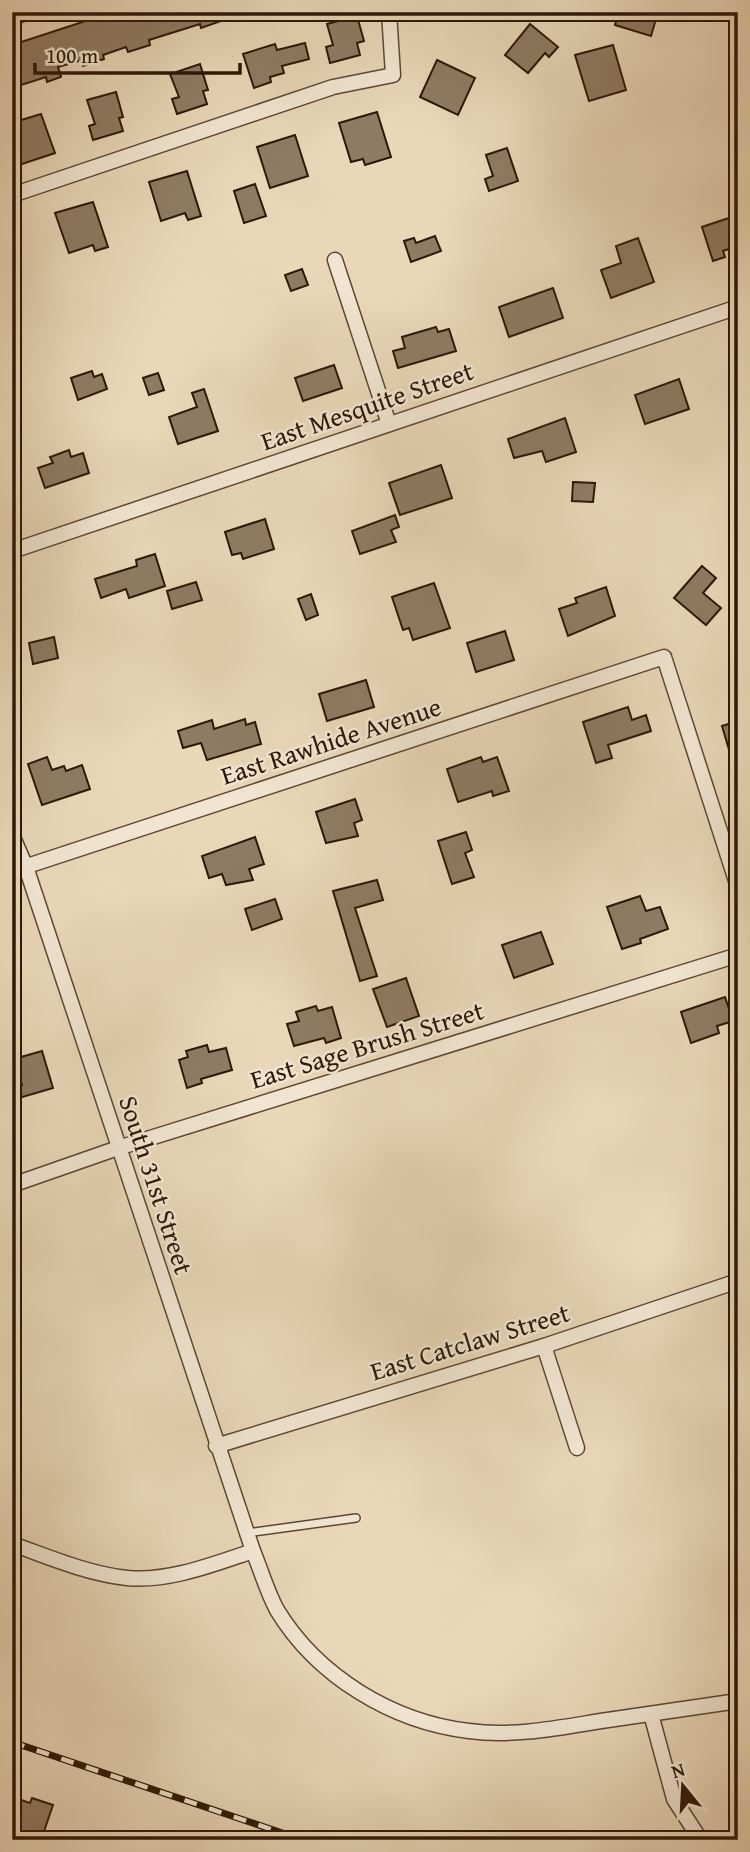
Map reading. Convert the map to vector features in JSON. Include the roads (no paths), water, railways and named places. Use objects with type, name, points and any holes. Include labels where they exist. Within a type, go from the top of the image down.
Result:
[{"type":"street","points":[[12,18],[28,12]]},
{"type":"street","points":[[12,195],[333,87],[393,75],[389,12]]},
{"type":"street","points":[[335,260],[389,424]]},
{"type":"street","name":"East Mesquite Street","points":[[12,551],[738,307]]},
{"type":"street","name":"East Rawhide Avenue","points":[[19,869],[664,657],[738,887]]},
{"type":"street","name":"South 31st Street","points":[[12,835],[19,869],[118,1148],[253,1551],[276,1608],[299,1641],[347,1685],[392,1709],[444,1727],[469,1732],[508,1733],[738,1701]]},
{"type":"street","name":"East Sage Brush Street","points":[[12,1185],[118,1148],[738,955]]},
{"type":"street","name":"East Catclaw Street","points":[[216,1446],[544,1346],[738,1281]]},
{"type":"street","points":[[544,1346],[577,1448]]},
{"type":"street","points":[[12,1544],[95,1572],[128,1578],[201,1568],[253,1551]]},
{"type":"street","points":[[651,1714],[674,1799],[698,1836]]},
{"type":"lane","points":[[247,1533],[356,1518]]},
{"type":"railway","points":[[12,1742],[303,1840]]}]
